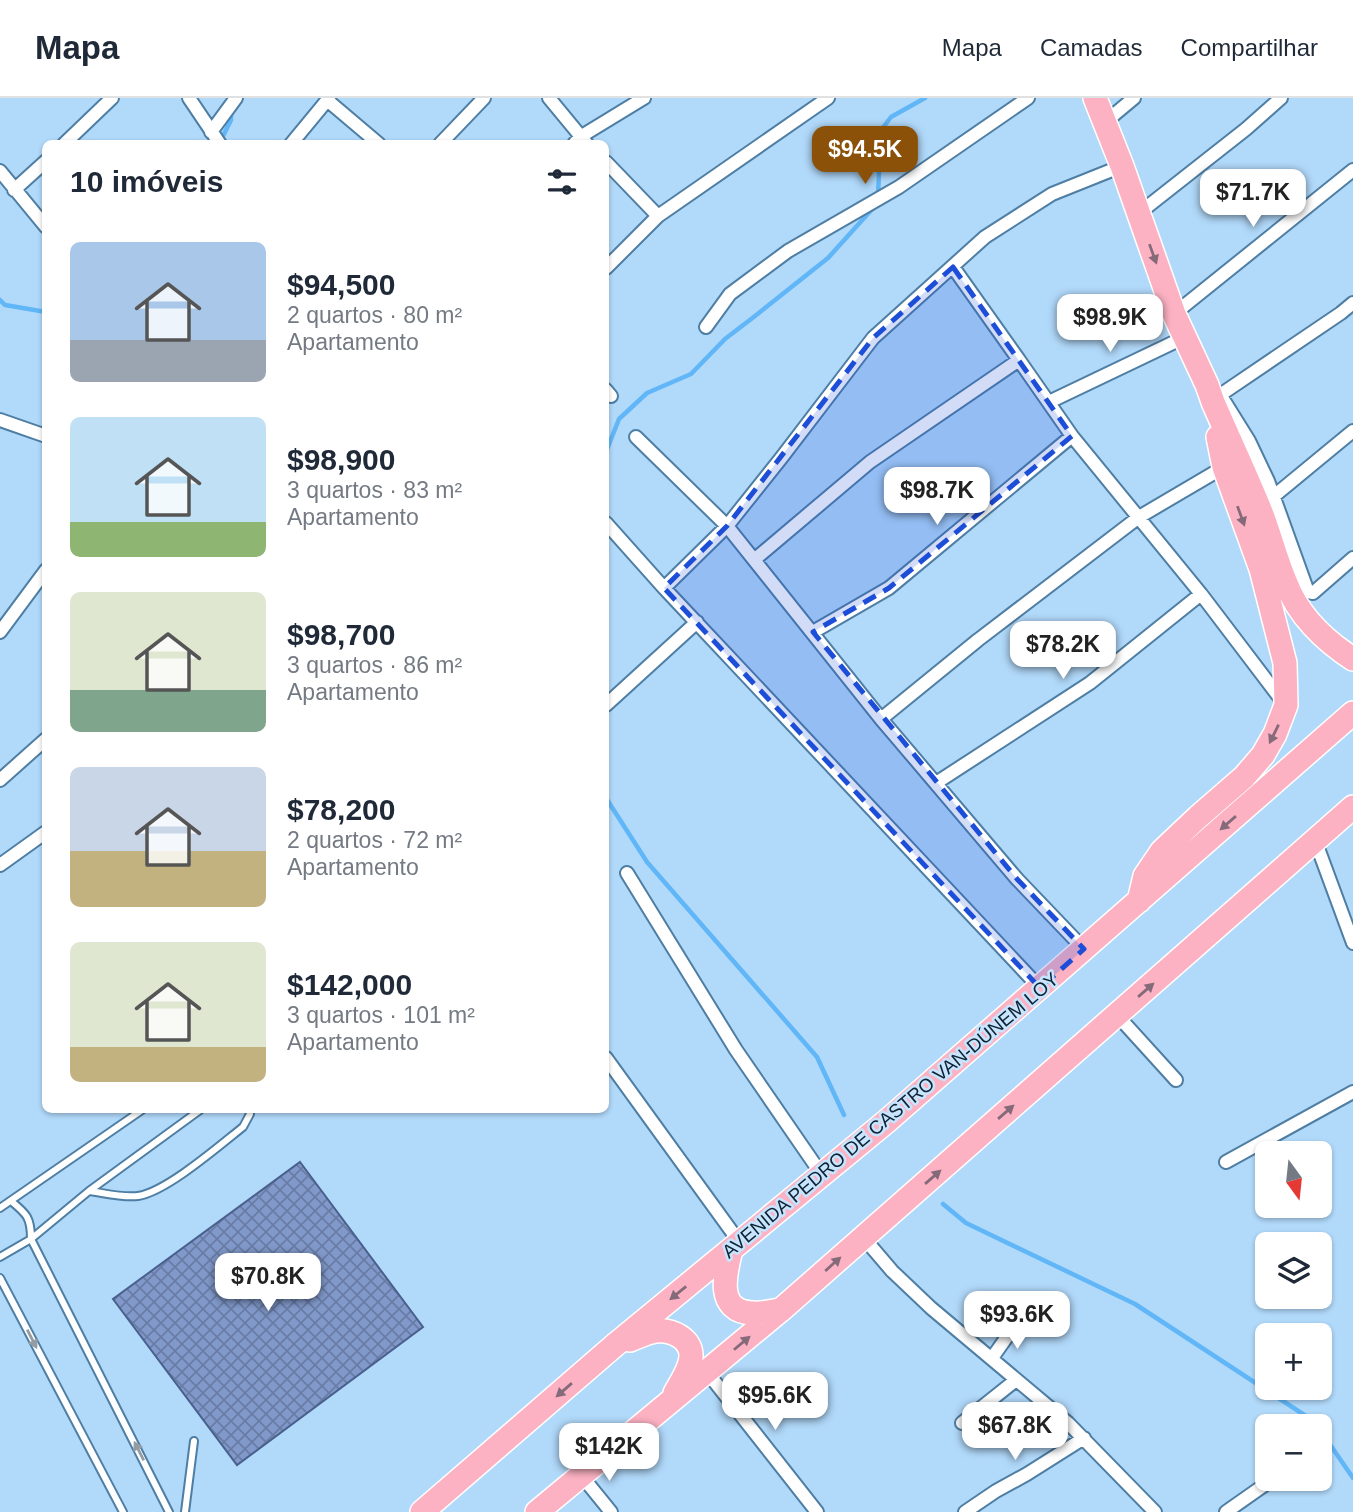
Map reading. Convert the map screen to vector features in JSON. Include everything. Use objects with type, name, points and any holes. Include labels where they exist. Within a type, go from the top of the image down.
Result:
[{"type":"highway","points":[[1095,98],[1174,314],[1213,394],[1261,512],[1286,584],[1294,600],[1319,632],[1353,659]]},
{"type":"highway","points":[[1139,901],[1145,876],[1162,852],[1244,777],[1263,754],[1275,734],[1286,705],[1285,663],[1261,569],[1224,467],[1213,394]]},
{"type":"highway","name":"AVENIDA PEDRO DE CASTRO VAN-DÚNEM LOY","points":[[422,1512],[615,1345],[887,1121],[1353,713]]},
{"type":"highway","points":[[537,1512],[782,1309],[1353,807]]},
{"type":"highway","points":[[735,1247],[724,1282],[729,1301],[743,1312],[782,1309]]},
{"type":"highway","points":[[615,1345],[656,1331],[682,1338],[688,1345],[691,1359],[670,1402]]},
{"type":"street","points":[[68,140],[112,98]]},
{"type":"street","points":[[188,98],[217,140]]},
{"type":"street","points":[[211,132],[236,98]]},
{"type":"street","points":[[444,140],[484,98]]},
{"type":"street","points":[[549,98],[579,140]]},
{"type":"street","points":[[581,140],[644,98]]},
{"type":"street","points":[[609,265],[658,216],[828,98]]},
{"type":"street","points":[[706,327],[730,294],[788,251],[899,187],[1028,98]]},
{"type":"street","points":[[1104,123],[1134,98]]},
{"type":"street","points":[[1138,214],[1281,98]]},
{"type":"street","points":[[294,140],[328,99],[374,140]]},
{"type":"street","points":[[15,190],[42,165]]},
{"type":"street","points":[[609,165],[658,216]]},
{"type":"street","points":[[664,588],[727,526],[873,338],[985,237],[1052,194],[1122,166]]},
{"type":"street","points":[[1174,314],[1353,170]]},
{"type":"street","points":[[0,171],[42,222]]},
{"type":"street","points":[[953,267],[1072,436],[1201,594],[1286,705]]},
{"type":"street","points":[[1353,303],[1330,321],[1213,394],[1248,441],[1274,496],[1308,593],[1313,593],[1353,558]]},
{"type":"street","points":[[1049,402],[1185,337]]},
{"type":"street","points":[[754,560],[870,462],[1018,359]]},
{"type":"street","points":[[0,420],[42,435]]},
{"type":"street","points":[[1274,496],[1353,431]]},
{"type":"street","points":[[813,632],[889,588],[1072,436]]},
{"type":"street","points":[[636,437],[727,526],[881,719],[1017,879],[1084,949]]},
{"type":"street","points":[[881,719],[978,640],[1139,517],[1224,467]]},
{"type":"street","points":[[609,526],[1040,988]]},
{"type":"street","points":[[0,632],[42,575]]},
{"type":"street","points":[[936,783],[1090,683],[1201,594]]},
{"type":"street","points":[[609,702],[697,622]]},
{"type":"street","points":[[0,780],[42,743]]},
{"type":"street","points":[[0,865],[42,835]]},
{"type":"street","points":[[1315,841],[1353,943]]},
{"type":"street","points":[[627,873],[736,1050],[822,1175]]},
{"type":"street","points":[[1117,1015],[1176,1080]]},
{"type":"street","points":[[609,1062],[735,1247]]},
{"type":"street","points":[[1226,1162],[1353,1092]]},
{"type":"street","points":[[863,1237],[892,1271],[931,1308],[1084,1438],[1155,1512]]},
{"type":"street","points":[[992,1358],[1016,1324]]},
{"type":"street","points":[[707,1372],[817,1512]]},
{"type":"street","points":[[962,1423],[1016,1380]]},
{"type":"street","points":[[965,1512],[1084,1438]]},
{"type":"street","points":[[581,1475],[611,1512]]},
{"type":"street","points":[[1226,1512],[1256,1491]]},
{"type":"lane","points":[[0,1208],[138,1113]]},
{"type":"lane","points":[[0,1257],[31,1239],[89,1191],[196,1113]]},
{"type":"lane","points":[[89,1191],[135,1196],[153,1192],[243,1128],[250,1113]]},
{"type":"lane","points":[[11,1202],[25,1213],[31,1223],[31,1239],[169,1512]]},
{"type":"lane","points":[[0,1278],[123,1512]]},
{"type":"lane","points":[[185,1512],[194,1441]]},
{"type":"highlighted area","points":[[953,267],[1072,436],[889,588],[813,632],[1017,879],[1084,949],[1040,988],[664,588],[727,526],[873,338]]},
{"type":"building","points":[[300,1162],[423,1327],[237,1465],[113,1299]]},
{"type":"waterway","points":[[878,196],[879,173],[872,142],[891,117],[925,98]]},
{"type":"waterway","points":[[221,140],[231,120],[231,109]]},
{"type":"waterway","points":[[609,444],[619,419],[647,393],[691,374],[725,339],[828,258],[874,207]]},
{"type":"waterway","points":[[0,300],[5,305],[42,311]]},
{"type":"waterway","points":[[609,803],[647,862],[817,1057],[844,1115]]},
{"type":"waterway","points":[[943,1204],[966,1223],[1135,1304],[1303,1414]]},
{"type":"waterway","points":[[1332,1447],[1353,1478]]}]
